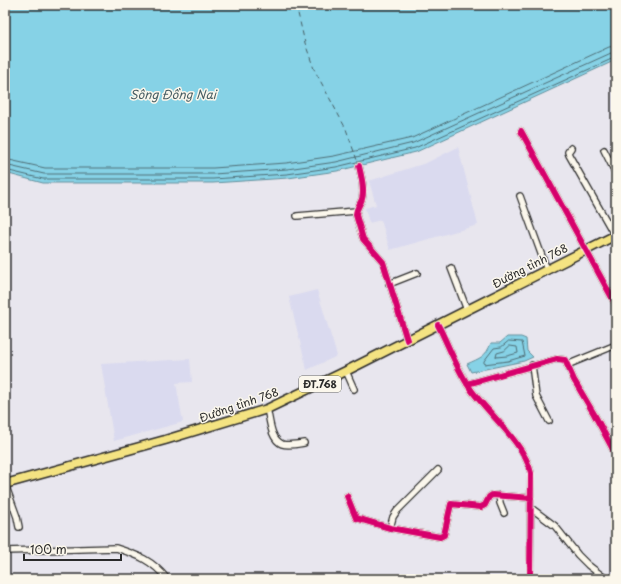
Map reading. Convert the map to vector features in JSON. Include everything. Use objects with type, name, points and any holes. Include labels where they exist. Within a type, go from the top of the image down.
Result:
[{"type":"main road","name":"Đường tỉnh 768","points":[[5,484],[165,440],[267,409],[346,371],[615,235]]},
{"type":"street","points":[[521,131],[616,305]]},
{"type":"street","points":[[571,148],[568,152],[569,155],[615,235]]},
{"type":"street","points":[[604,150],[616,174]]},
{"type":"street","points":[[359,166],[362,198],[356,211],[363,238],[383,262],[407,340]]},
{"type":"street","points":[[520,196],[547,270]]},
{"type":"street","points":[[297,216],[356,211]]},
{"type":"street","points":[[451,268],[467,310]]},
{"type":"street","points":[[389,284],[417,273]]},
{"type":"street","points":[[438,324],[467,384],[489,412],[507,431],[527,460],[531,473],[530,579]]},
{"type":"street","points":[[567,365],[616,345]]},
{"type":"street","points":[[467,384],[532,365],[561,359],[565,360],[574,380],[616,455]]},
{"type":"street","points":[[532,365],[536,396],[549,421]]},
{"type":"street","points":[[346,371],[354,389]]},
{"type":"street","points":[[267,409],[273,433],[281,444],[304,444]]},
{"type":"street","points":[[390,528],[397,511],[438,470]]},
{"type":"street","points":[[5,484],[19,527]]},
{"type":"street","points":[[348,496],[356,518],[390,528],[440,537],[444,535],[451,504],[483,507],[492,495],[531,498]]},
{"type":"street","points":[[499,496],[504,513]]},
{"type":"street","points":[[531,508],[555,526],[578,555],[606,579]]},
{"type":"street","points":[[5,551],[116,548],[151,562],[167,579]]},
{"type":"shaded area","points":[[458,147],[478,225],[390,250],[381,220],[369,223],[365,208],[376,205],[369,181],[426,163]]},
{"type":"shaded area","points":[[317,290],[337,356],[307,370],[289,297]]},
{"type":"shaded area","points":[[190,359],[192,382],[176,383],[183,422],[114,441],[101,364]]},
{"type":"water","name":"Sông Đồng Nai","points":[[5,5],[616,5],[616,60],[416,152],[337,171],[288,178],[213,183],[43,183],[5,173]]},
{"type":"water","points":[[507,337],[521,337],[526,339],[527,351],[533,357],[524,361],[471,372],[467,364],[485,354],[491,343],[500,343]]},
{"type":"ferry route","points":[[296,5],[305,43],[314,69],[346,129],[358,163]]},
{"type":"cycle path","points":[[521,131],[616,305]]},
{"type":"cycle path","points":[[359,166],[363,191],[362,199],[357,208],[356,215],[363,239],[383,262],[407,340]]},
{"type":"cycle path","points":[[438,325],[458,367],[472,391],[522,451],[531,473],[530,579]]},
{"type":"cycle path","points":[[467,384],[557,359],[565,360],[574,380],[616,455]]},
{"type":"cycle path","points":[[347,496],[356,518],[390,528],[440,537],[444,535],[451,504],[481,507],[485,505],[489,497],[492,495],[531,498]]}]
